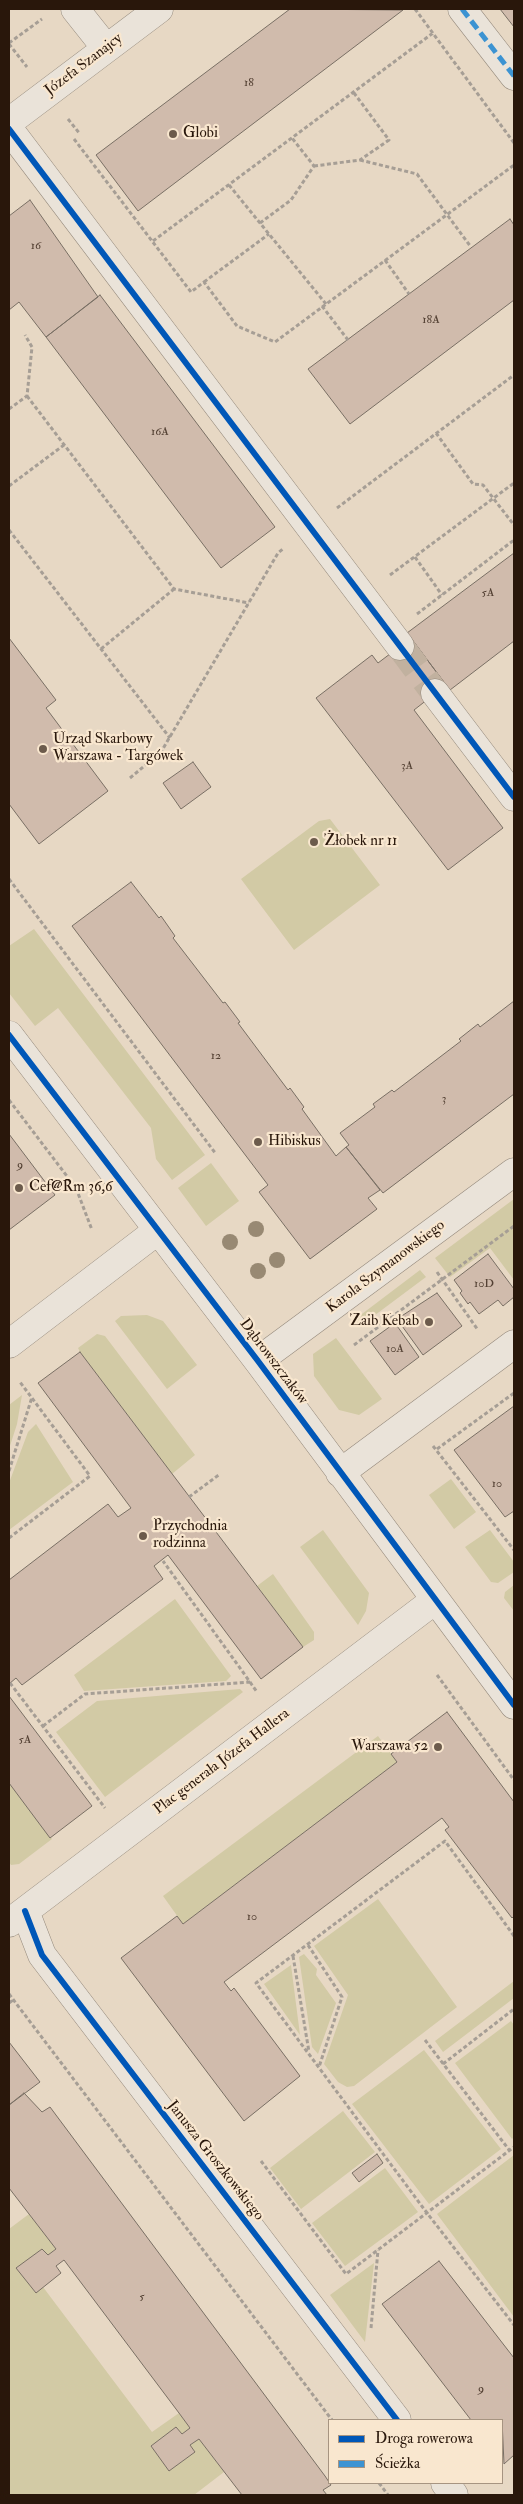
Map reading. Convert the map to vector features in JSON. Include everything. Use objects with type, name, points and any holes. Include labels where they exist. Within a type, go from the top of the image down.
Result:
[{"type":"street","points":[[75,9],[106,48]]},
{"type":"street","name":"Józefa Szanajcy","points":[[9,122],[159,9]]},
{"type":"street","points":[[462,9],[514,76]]},
{"type":"street","points":[[9,129],[396,640]]},
{"type":"street","points":[[435,693],[514,797]]},
{"type":"street","name":"Dąbrowszczaków","points":[[9,1036],[258,1361],[514,1705]]},
{"type":"street","name":"Karola Szymanowskiego","points":[[258,1361],[514,1172]]},
{"type":"street","points":[[9,1344],[157,1231]]},
{"type":"street","points":[[340,1473],[506,1351]]},
{"type":"street","name":"Plac generała Józefa Hallera","points":[[17,1917],[435,1600]]},
{"type":"street","name":"Janusza Groszkowskiego","points":[[17,1917],[42,1955],[396,2419]]},
{"type":"street","points":[[445,2484],[454,2495]]},
{"type":"path","points":[[415,9],[514,143]]},
{"type":"path","points":[[9,44],[48,14]]},
{"type":"path","points":[[153,241],[433,33]]},
{"type":"path","points":[[354,92],[389,140],[360,160]]},
{"type":"path","points":[[292,138],[314,166]]},
{"type":"path","points":[[74,139],[191,292],[269,234]]},
{"type":"path","points":[[260,223],[291,200],[314,166],[360,160],[417,174],[471,247]]},
{"type":"path","points":[[204,282],[238,326],[275,342],[514,165]]},
{"type":"path","points":[[230,185],[324,305],[348,340]]},
{"type":"path","points":[[385,260],[409,294]]},
{"type":"path","points":[[25,335],[32,346],[27,396],[174,589],[249,602]]},
{"type":"path","points":[[130,778],[161,752],[278,553],[514,374]]},
{"type":"path","points":[[9,409],[27,396]]},
{"type":"path","points":[[436,433],[474,484],[484,485],[514,525]]},
{"type":"path","points":[[9,486],[64,445]]},
{"type":"path","points":[[362,595],[514,483]]},
{"type":"path","points":[[9,530],[170,738]]},
{"type":"path","points":[[396,640],[442,595],[514,540]]},
{"type":"path","points":[[415,557],[442,595]]},
{"type":"path","points":[[101,649],[174,589]]},
{"type":"path","points":[[9,879],[216,1154]]},
{"type":"path","points":[[9,1100],[76,1188],[92,1230]]},
{"type":"path","points":[[354,1345],[514,1226]]},
{"type":"path","points":[[415,1244],[443,1280],[506,1351]]},
{"type":"path","points":[[9,1538],[90,1476],[20,1382]]},
{"type":"path","points":[[437,1449],[514,1392]]},
{"type":"path","points":[[9,1471],[32,1397]]},
{"type":"path","points":[[428,1442],[437,1449],[514,1550]]},
{"type":"path","points":[[189,1496],[220,1474]]},
{"type":"path","points":[[163,1560],[258,1693]]},
{"type":"path","points":[[437,1675],[514,1780]]},
{"type":"path","points":[[43,1726],[85,1694],[250,1682]]},
{"type":"path","points":[[10,1683],[105,1808]]},
{"type":"path","points":[[514,1936],[445,1841],[256,1983],[427,2213],[514,2325]]},
{"type":"path","points":[[308,1944],[342,1997],[319,2067]]},
{"type":"path","points":[[293,1956],[309,2054]]},
{"type":"path","points":[[9,1994],[331,2419]]},
{"type":"path","points":[[9,2003],[13,2000]]},
{"type":"path","points":[[443,2064],[514,2009]]},
{"type":"path","points":[[425,2040],[510,2151]]},
{"type":"path","points":[[261,2161],[346,2274],[514,2147]]},
{"type":"path","points":[[371,2333],[378,2250]]},
{"type":"path","points":[[379,2484],[388,2495]]},
{"type":"shaded area","points":[[330,819],[380,885],[294,950],[241,879],[319,821]]},
{"type":"shaded area","points":[[34,929],[205,1155],[172,1180],[156,1159],[151,1128],[58,1008],[35,1026],[9,993],[9,946]]},
{"type":"shaded area","points":[[211,1163],[239,1201],[206,1226],[178,1188]]},
{"type":"shaded area","points":[[514,1199],[514,1280],[490,1248],[450,1277],[435,1258]]},
{"type":"shaded area","points":[[420,1270],[426,1277],[359,1327],[354,1320]]},
{"type":"shaded area","points":[[147,1315],[163,1321],[197,1365],[167,1389],[115,1321],[121,1316]]},
{"type":"shaded area","points":[[97,1334],[105,1336],[195,1455],[172,1474],[80,1352],[78,1348]]},
{"type":"shaded area","points":[[336,1338],[382,1399],[359,1415],[339,1410],[314,1376],[313,1354]]},
{"type":"shaded area","points":[[22,1395],[17,1424],[9,1449],[9,1405]]},
{"type":"shaded area","points":[[36,1424],[73,1482],[9,1530],[9,1483],[28,1432]]},
{"type":"shaded area","points":[[451,1479],[476,1512],[454,1529],[429,1495]]},
{"type":"shaded area","points":[[323,1530],[369,1593],[366,1611],[358,1625],[300,1547]]},
{"type":"shaded area","points":[[490,1530],[514,1562],[514,1572],[498,1583],[491,1582],[465,1547]]},
{"type":"shaded area","points":[[273,1574],[314,1632],[314,1640],[303,1647],[257,1586]]},
{"type":"shaded area","points":[[514,1585],[514,1611],[504,1598],[505,1592]]},
{"type":"shaded area","points":[[175,1599],[231,1676],[226,1681],[84,1691],[74,1675]]},
{"type":"shaded area","points":[[240,1689],[243,1692],[105,1797],[56,1732],[97,1701]]},
{"type":"shaded area","points":[[378,1736],[397,1762],[183,1924],[163,1896]]},
{"type":"shaded area","points":[[9,1783],[52,1839],[19,1864],[11,1865],[9,1862]]},
{"type":"shaded area","points":[[378,1899],[457,2007],[354,2086],[347,2087],[338,2082],[324,2064],[348,1995],[314,1946]]},
{"type":"shaded area","points":[[304,1954],[317,1969],[316,1975],[336,2003],[318,2054],[312,2047],[299,1957]]},
{"type":"shaded area","points":[[291,1965],[300,2035],[264,1984]]},
{"type":"shaded area","points":[[514,1981],[514,1998],[443,2052],[435,2041]]},
{"type":"shaded area","points":[[511,2021],[514,2025],[514,2137],[512,2139],[455,2063]]},
{"type":"shaded area","points":[[424,2050],[501,2149],[429,2204],[352,2104]]},
{"type":"shaded area","points":[[343,2111],[375,2152],[301,2209],[270,2168]]},
{"type":"shaded area","points":[[514,2155],[514,2317],[437,2214]]},
{"type":"shaded area","points":[[385,2168],[418,2212],[345,2266],[312,2223]]},
{"type":"shaded area","points":[[29,2214],[56,2249],[48,2255],[42,2249],[17,2268],[35,2292],[43,2287],[152,2432],[179,2413],[190,2428],[182,2434],[176,2427],[151,2446],[169,2471],[195,2452],[190,2445],[199,2439],[224,2472],[194,2495],[9,2495],[9,2229]]},
{"type":"shaded area","points":[[374,2263],[365,2342],[330,2295]]},
{"type":"building","points":[[290,9],[403,10],[138,211],[96,155]]},
{"type":"building","points":[[500,9],[514,9],[514,27]]},
{"type":"building","points":[[30,200],[98,297],[46,337],[19,302],[9,310],[9,216]]},
{"type":"building","points":[[510,219],[514,225],[514,300],[350,424],[308,369]]},
{"type":"building","points":[[100,295],[275,527],[221,568],[46,337]]},
{"type":"building","points":[[514,553],[514,641],[450,690],[407,633]]},
{"type":"building","name":"Urząd Skarbowy Warszawa - Targówek","points":[[9,638],[56,700],[46,708],[108,791],[39,844],[9,804]]},
{"type":"building","points":[[411,638],[446,685],[414,710],[503,828],[448,870],[316,698],[372,655],[378,663]]},
{"type":"building","points":[[193,762],[211,787],[181,809],[163,783]]},
{"type":"building","points":[[131,882],[159,918],[161,916],[175,936],[173,938],[223,1003],[225,1002],[240,1022],[238,1023],[288,1090],[290,1088],[304,1107],[302,1109],[336,1156],[346,1147],[380,1190],[368,1198],[377,1209],[310,1259],[259,1192],[268,1185],[72,926]]},
{"type":"building","points":[[514,1001],[514,1094],[383,1193],[346,1147],[349,1145],[340,1133],[375,1107],[373,1104],[392,1090],[394,1092],[461,1041],[459,1039],[478,1024],[480,1027]]},
{"type":"building","points":[[9,1134],[55,1195],[9,1230]]},
{"type":"building","points":[[488,1254],[514,1289],[514,1297],[503,1306],[498,1300],[479,1314],[470,1302],[468,1304],[454,1280]]},
{"type":"building","name":"Zaib Kebab","points":[[437,1293],[462,1326],[423,1355],[397,1319]]},
{"type":"building","points":[[395,1323],[419,1357],[395,1375],[370,1341]]},
{"type":"building","name":"Przychodnia rodzinna","points":[[80,1352],[303,1647],[261,1679],[168,1555],[154,1566],[163,1579],[22,1685],[16,1678],[9,1684],[9,1580],[108,1504],[118,1517],[131,1508],[38,1383]]},
{"type":"building","points":[[514,1406],[514,1511],[505,1517],[454,1450]]},
{"type":"building","points":[[9,1696],[92,1806],[50,1838],[9,1783]]},
{"type":"building","points":[[447,1712],[514,1802],[514,1916],[512,1918],[445,1830],[449,1827],[442,1818],[224,1982],[231,1991],[234,1988],[300,2076],[244,2121],[121,1958],[177,1916],[183,1924],[397,1762],[391,1754]]},
{"type":"building","points":[[9,2042],[40,2082],[9,2105]]},
{"type":"building","points":[[24,2093],[42,2112],[50,2107],[325,2476],[328,2484],[331,2485],[323,2490],[327,2495],[242,2495],[199,2439],[190,2445],[195,2452],[169,2471],[151,2446],[176,2427],[182,2434],[190,2428],[64,2260],[56,2266],[61,2273],[36,2293],[16,2268],[42,2249],[48,2255],[56,2249],[9,2188],[9,2105]]},
{"type":"building","points":[[377,2154],[383,2163],[359,2182],[352,2173]]},
{"type":"building","points":[[439,2261],[514,2358],[514,2455],[504,2464],[503,2419],[470,2419],[382,2304]]},
{"type":"tunnel","points":[[400,646],[435,693]]},
{"type":"marked path","points":[[462,9],[514,76]]},
{"type":"cycle path","points":[[9,129],[514,797]]},
{"type":"cycle path","points":[[9,1035],[258,1361],[514,1705]]},
{"type":"cycle path","points":[[25,1911],[42,1955],[396,2419]]},
{"type":"place","name":"Globi","points":[[173,134]]},
{"type":"place","name":"Urząd Skarbowy Warszawa - Targówek","points":[[43,749]]},
{"type":"place","name":"Żłobek nr 11","points":[[314,842]]},
{"type":"place","name":"Hibiskus","points":[[258,1142]]},
{"type":"place","name":"Cef@Rm 36,6","points":[[19,1188]]},
{"type":"place","name":"Zaib Kebab","points":[[429,1322]]},
{"type":"place","name":"Przychodnia rodzinna","points":[[143,1536]]},
{"type":"place","name":"Warszawa 52","points":[[438,1747]]}]
